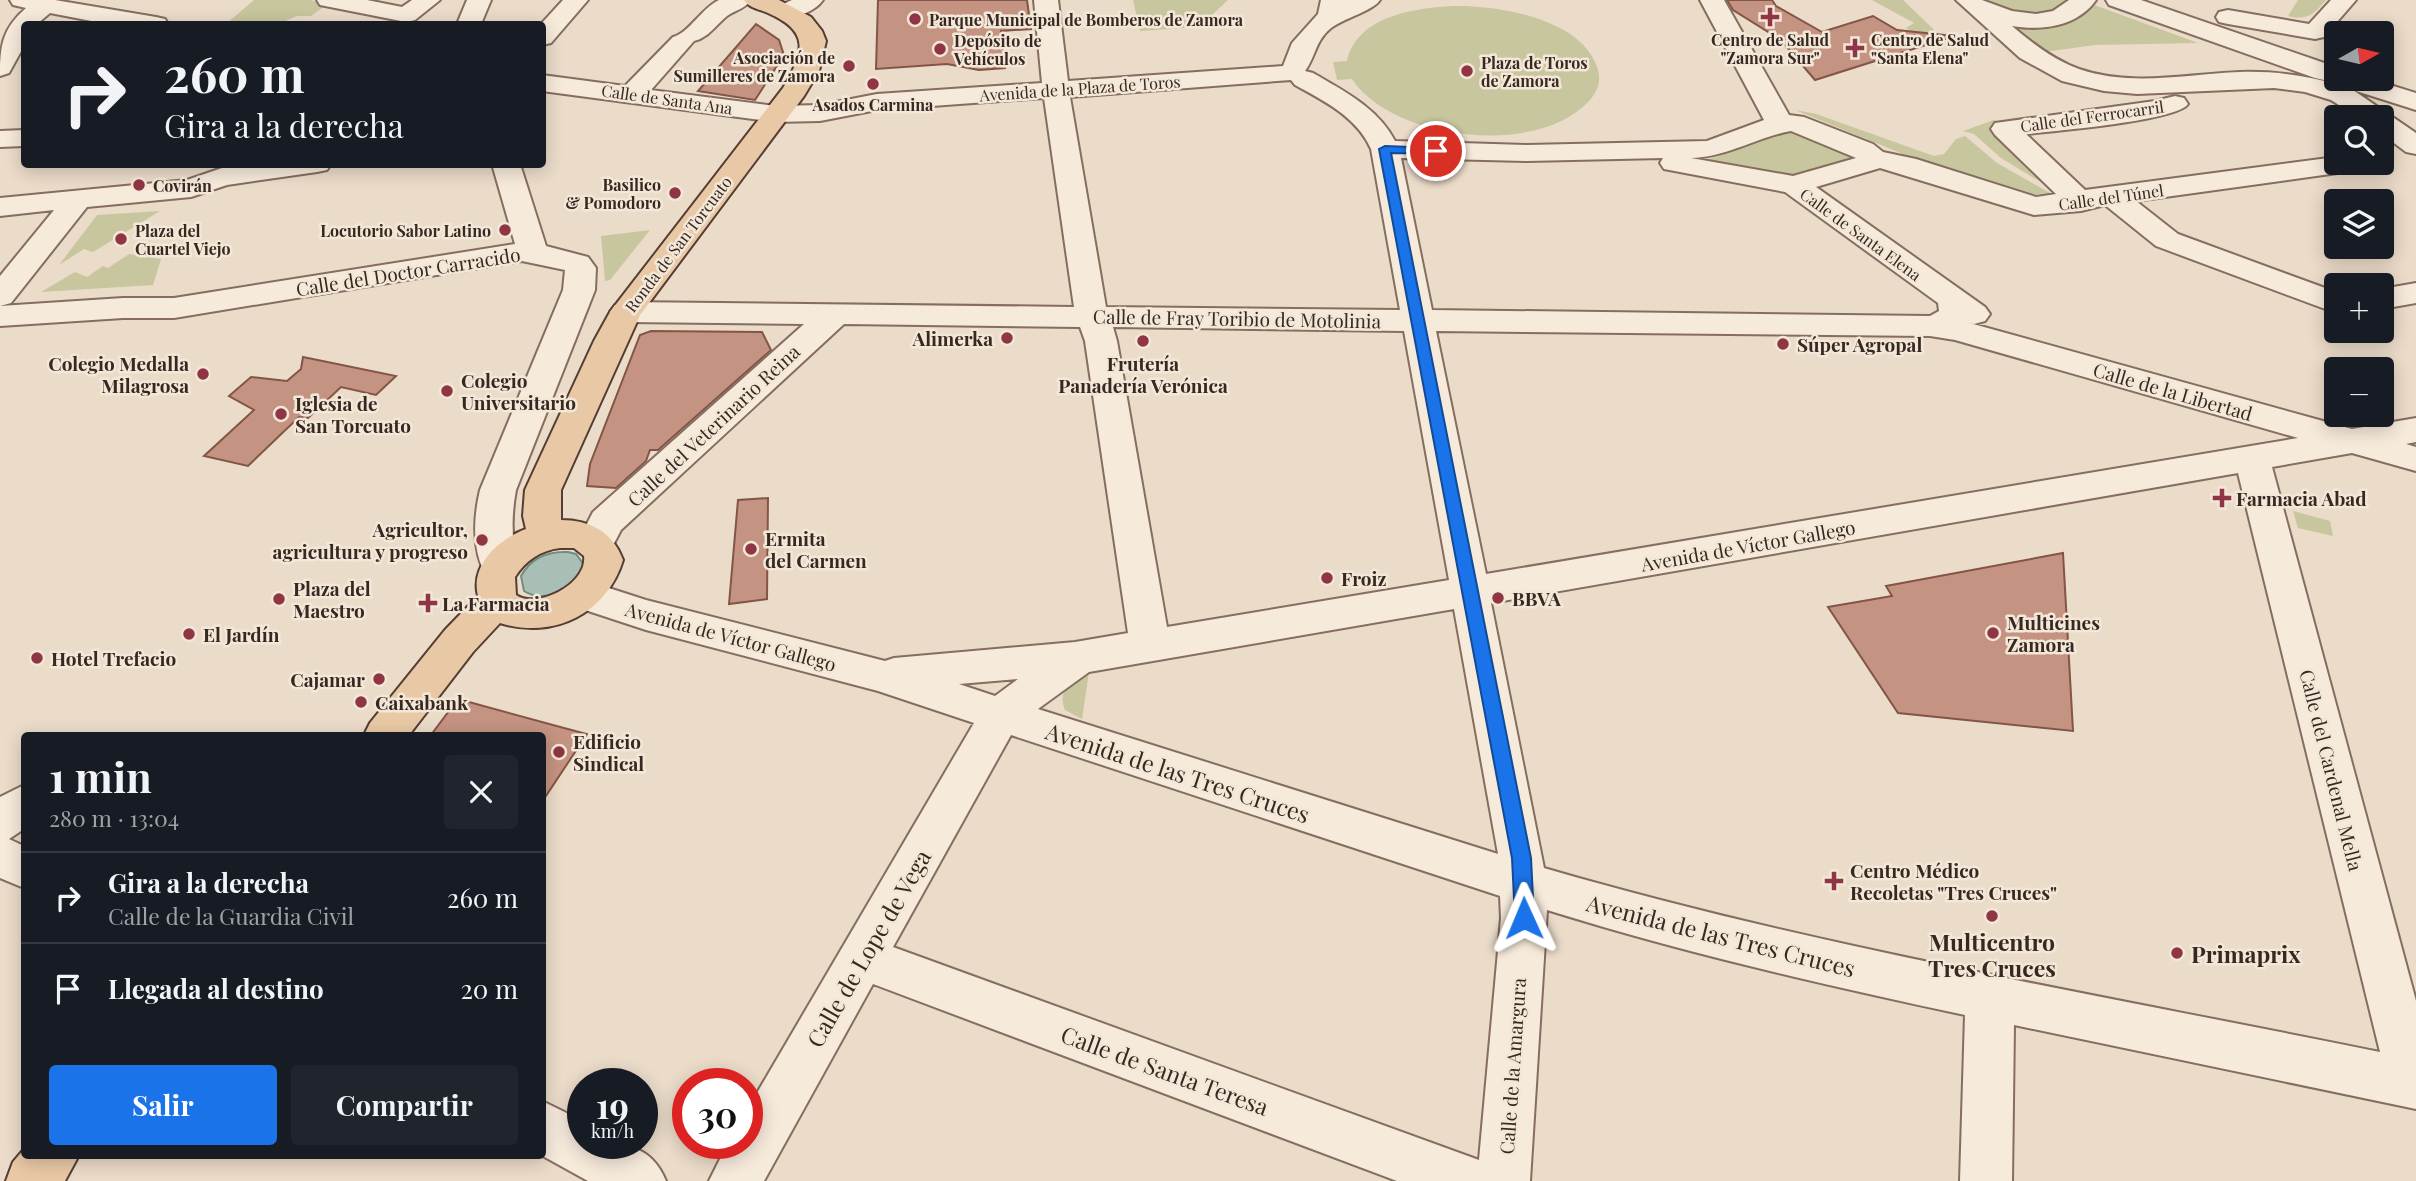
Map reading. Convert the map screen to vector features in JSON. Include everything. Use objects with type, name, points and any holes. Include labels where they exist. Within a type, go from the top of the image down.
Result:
[{"type":"main road","points":[[756,0],[800,6]]},
{"type":"main road","name":"Ronda de San Torcuato","points":[[547,536],[541,509],[543,490],[604,353],[626,312],[806,73],[813,51],[811,32],[799,17],[800,6]]},
{"type":"main road","points":[[387,732],[459,641],[522,547],[547,536],[572,534],[596,543],[603,554],[603,567],[597,581],[584,596],[553,610],[531,614],[510,611],[499,585]]},
{"type":"main road","points":[[32,1181],[50,1159]]},
{"type":"street","points":[[111,18],[139,0]]},
{"type":"street","points":[[330,0],[406,15],[428,0]]},
{"type":"street","points":[[546,34],[576,0]]},
{"type":"street","points":[[632,94],[720,9],[739,0]]},
{"type":"street","points":[[1046,0],[1092,317],[1101,341],[1150,645]]},
{"type":"street","points":[[1294,73],[1306,40],[1331,8],[1359,0]]},
{"type":"street","points":[[1331,8],[1338,12],[1368,0]]},
{"type":"street","points":[[1712,0],[1778,120],[1778,126]]},
{"type":"street","name":"Calle del Ferrocarril","points":[[1972,3],[2007,18],[2039,22],[2066,15],[2084,0]]},
{"type":"street","name":"Calle del Ferrocarril","points":[[2118,0],[2267,52],[2324,76]]},
{"type":"street","points":[[2169,0],[2260,25],[2315,32],[2344,0]]},
{"type":"street","points":[[25,21],[33,3],[134,21]]},
{"type":"street","name":"Calle del Ferrocarril","points":[[1972,3],[2042,60],[2082,79],[2127,86],[2324,82]]},
{"type":"street","points":[[1,81],[21,32]]},
{"type":"street","points":[[806,73],[834,97]]},
{"type":"street","name":"Avenida de la Plaza de Toros","points":[[775,114],[820,113],[877,102],[1294,73]]},
{"type":"street","name":"Calle de la Amargura","points":[[1294,73],[1367,122],[1385,149],[1420,321],[1524,881],[1524,929],[1504,1181]]},
{"type":"street","name":"Calle del Ferrocarril","points":[[2081,202],[2005,129],[2158,108],[2192,97],[2224,95],[2230,92],[2230,82]]},
{"type":"street","name":"Calle de Santa Ana","points":[[550,84],[775,114]]},
{"type":"street","points":[[2344,91],[2358,105]]},
{"type":"street","name":"Calle del Ferrocarril","points":[[2373,91],[2416,102]]},
{"type":"street","name":"Avenida de la Plaza de Toros","points":[[775,114],[794,104],[834,97],[877,102]]},
{"type":"street","points":[[1367,122],[1396,137],[1436,151]]},
{"type":"street","points":[[1706,159],[1729,145],[1788,123],[1802,124],[1863,150],[1874,158]]},
{"type":"street","points":[[2394,136],[2408,152]]},
{"type":"street","points":[[0,139],[21,138]]},
{"type":"street","points":[[1385,149],[1615,152],[1706,159],[1794,185]]},
{"type":"street","name":"Calle del Túnel","points":[[1874,158],[1906,165],[2034,206],[2081,202],[2324,167]]},
{"type":"street","name":"Calle de Santa Elena","points":[[1794,185],[1869,163],[1874,158]]},
{"type":"street","points":[[0,207],[77,201],[219,175],[281,168]]},
{"type":"street","points":[[507,168],[533,252]]},
{"type":"street","name":"Calle de Santa Elena","points":[[1794,185],[2011,341],[2031,351]]},
{"type":"street","points":[[2113,197],[2167,240],[2324,299]]},
{"type":"street","points":[[0,296],[77,201]]},
{"type":"street","name":"Calle del Doctor Carracido","points":[[0,316],[123,308],[173,308],[533,252],[577,264],[581,268],[580,282],[496,495],[493,513],[499,585]]},
{"type":"street","points":[[2394,297],[2416,293]]},
{"type":"street","points":[[1930,326],[1941,325],[1955,315],[1954,300]]},
{"type":"street","name":"Calle de Fray Toribio de Motolinia","points":[[626,312],[1930,326]]},
{"type":"street","name":"Calle del Veterinario Reina","points":[[596,543],[607,523],[837,314]]},
{"type":"street","name":"Calle de la Libertad","points":[[1930,326],[1957,330],[2416,459]]},
{"type":"street","name":"Avenida de Víctor Gallego","points":[[878,675],[1067,666],[1150,645],[1470,593],[2252,456],[2416,430]]},
{"type":"street","name":"Calle del Cardenal Mella","points":[[2252,456],[2414,1084]]},
{"type":"street","name":"Avenida de Víctor Gallego","points":[[584,596],[646,615],[878,675],[1001,714],[1067,666]]},
{"type":"street","points":[[1057,732],[1048,706],[1048,694],[1067,666]]},
{"type":"street","name":"Avenida de las Tres Cruces","points":[[1001,714],[1433,855],[1642,919],[1750,947],[2414,1084]]},
{"type":"street","name":"Calle de Lope de Vega","points":[[734,1181],[1001,714]]},
{"type":"street","points":[[0,823],[21,806]]},
{"type":"street","points":[[0,856],[21,866]]},
{"type":"street","name":"Calle de Santa Teresa","points":[[862,958],[1467,1181]]},
{"type":"street","points":[[1986,1181],[1990,997]]},
{"type":"street","points":[[546,1129],[640,1181]]},
{"type":"shaded area","points":[[254,0],[310,0],[328,4],[311,16],[297,16],[285,21],[230,21]]},
{"type":"shaded area","points":[[1133,0],[1228,0],[1199,27],[1140,31]]},
{"type":"shaded area","points":[[1872,0],[1903,0],[1952,47],[1918,36],[1906,28],[1914,23]]},
{"type":"shaded area","points":[[1975,0],[2075,0],[2063,9],[2039,16],[2014,13]]},
{"type":"shaded area","points":[[2298,0],[2326,0],[2310,15],[2300,18],[2288,16]]},
{"type":"shaded area","points":[[2089,3],[2198,43],[2095,45],[2044,52],[1996,18],[2008,21]]},
{"type":"shaded area","name":"Plaza de Toros de Zamora","points":[[1458,6],[1515,12],[1555,25],[1572,35],[1585,47],[1597,67],[1599,83],[1593,96],[1566,119],[1536,130],[1502,135],[1467,134],[1432,128],[1399,116],[1372,100],[1352,79],[1337,80],[1333,62],[1347,61],[1353,45],[1363,33],[1376,24],[1408,12]]},
{"type":"shaded area","points":[[1795,110],[1816,114],[1934,156],[1944,154],[1956,139],[1965,136],[1997,163],[2050,193],[2027,195],[1903,154]]},
{"type":"shaded area","points":[[1994,120],[1998,122],[1996,131],[2059,193],[2001,158],[1974,134],[1963,131]]},
{"type":"shaded area","points":[[1787,128],[1861,157],[1794,179],[1705,161]]},
{"type":"shaded area","points":[[160,211],[93,252],[84,249],[59,265],[97,215]]},
{"type":"shaded area","points":[[650,230],[610,280],[605,281],[601,236]]},
{"type":"shaded area","points":[[129,254],[161,259],[153,285],[41,292],[75,272],[87,277],[103,266],[108,268]]},
{"type":"shaded area","points":[[2293,511],[2330,521],[2333,536],[2298,528]]},
{"type":"shaded area","points":[[547,554],[576,554],[584,565],[579,579],[546,596],[532,595],[524,591],[521,576],[535,560]]},
{"type":"shaded area","points":[[1089,672],[1082,719],[1065,710],[1063,696],[1068,687]]},
{"type":"building","points":[[878,0],[1027,0],[1031,29],[1001,31],[1005,68],[979,70],[947,64],[876,69]]},
{"type":"building","name":"Centro de Salud \"Santa Elena\"","points":[[1727,0],[1772,0],[1776,6],[1822,32],[1873,16],[1897,30],[1954,36],[1815,80],[1781,40],[1733,10]]},
{"type":"building","points":[[756,24],[779,40],[784,55],[755,100],[698,91]]},
{"type":"building","points":[[651,331],[762,332],[771,350],[658,450],[650,450],[646,461],[616,488],[587,486],[590,464],[640,335]]},
{"type":"building","name":"Iglesia de San Torcuato","points":[[303,357],[396,376],[376,395],[341,387],[308,418],[299,417],[248,466],[204,456],[254,410],[229,396],[251,377],[287,381],[301,369]]},
{"type":"building","name":"Ermita del Carmen","points":[[768,498],[767,599],[729,604],[738,500]]},
{"type":"building","name":"Multicines Zamora","points":[[2063,553],[2073,731],[1898,713],[1828,607],[1892,596],[1886,586]]},
{"type":"building","name":"Edificio Sindical","points":[[458,699],[587,734],[546,796],[546,732],[433,732]]},
{"type":"place","name":"Centro de Salud \"Zamora Sur\"","points":[[1770,17]]},
{"type":"place","name":"Parque Municipal de Bomberos de Zamora","points":[[915,19]]},
{"type":"place","name":"Centro de Salud \"Santa Elena\"","points":[[1855,48]]},
{"type":"place","name":"Depósito de Vehículos","points":[[940,49]]},
{"type":"place","name":"Asociación de Sumilleres de Zamora","points":[[849,66]]},
{"type":"place","name":"Plaza de Toros de Zamora","points":[[1467,71]]},
{"type":"place","name":"Asados Carmina","points":[[873,84]]},
{"type":"place","name":"Covirán","points":[[139,185]]},
{"type":"place","name":"Basilico & Pomodoro","points":[[675,193]]},
{"type":"place","name":"Locutorio Sabor Latino","points":[[505,230]]},
{"type":"place","name":"Plaza del Cuartel Viejo","points":[[121,239]]},
{"type":"place","name":"Alimerka","points":[[1007,338]]},
{"type":"place","name":"Frutería Panadería Verónica","points":[[1143,341]]},
{"type":"place","name":"Súper Agropal","points":[[1783,344]]},
{"type":"place","name":"Colegio Medalla Milagrosa","points":[[203,374]]},
{"type":"place","name":"Colegio Universitario","points":[[447,391]]},
{"type":"place","name":"Iglesia de San Torcuato","points":[[281,414]]},
{"type":"place","name":"Farmacia Abad","points":[[2222,498]]},
{"type":"place","name":"Agricultor, agricultura y progreso","points":[[482,540]]},
{"type":"place","name":"Ermita del Carmen","points":[[751,549]]},
{"type":"place","name":"Froiz","points":[[1327,578]]},
{"type":"place","name":"BBVA","points":[[1498,598]]},
{"type":"place","name":"Plaza del Maestro","points":[[279,599]]},
{"type":"place","name":"La Farmacia","points":[[428,603]]},
{"type":"place","name":"Multicines Zamora","points":[[1993,633]]},
{"type":"place","name":"El Jardín","points":[[189,634]]},
{"type":"place","name":"Hotel Trefacio","points":[[37,658]]},
{"type":"place","name":"Cajamar","points":[[379,679]]},
{"type":"place","name":"Caixabank","points":[[361,702]]},
{"type":"place","name":"Edificio Sindical","points":[[559,752]]},
{"type":"place","name":"Centro Médico Recoletas \"Tres Cruces\"","points":[[1834,881]]},
{"type":"place","name":"Multicentro Tres Cruces","points":[[1992,916]]},
{"type":"place","name":"Primaprix","points":[[2177,953]]},
{"type":"route","points":[[1436,151],[1385,149],[1414,302],[1422,330],[1521,858],[1524,918]]}]
